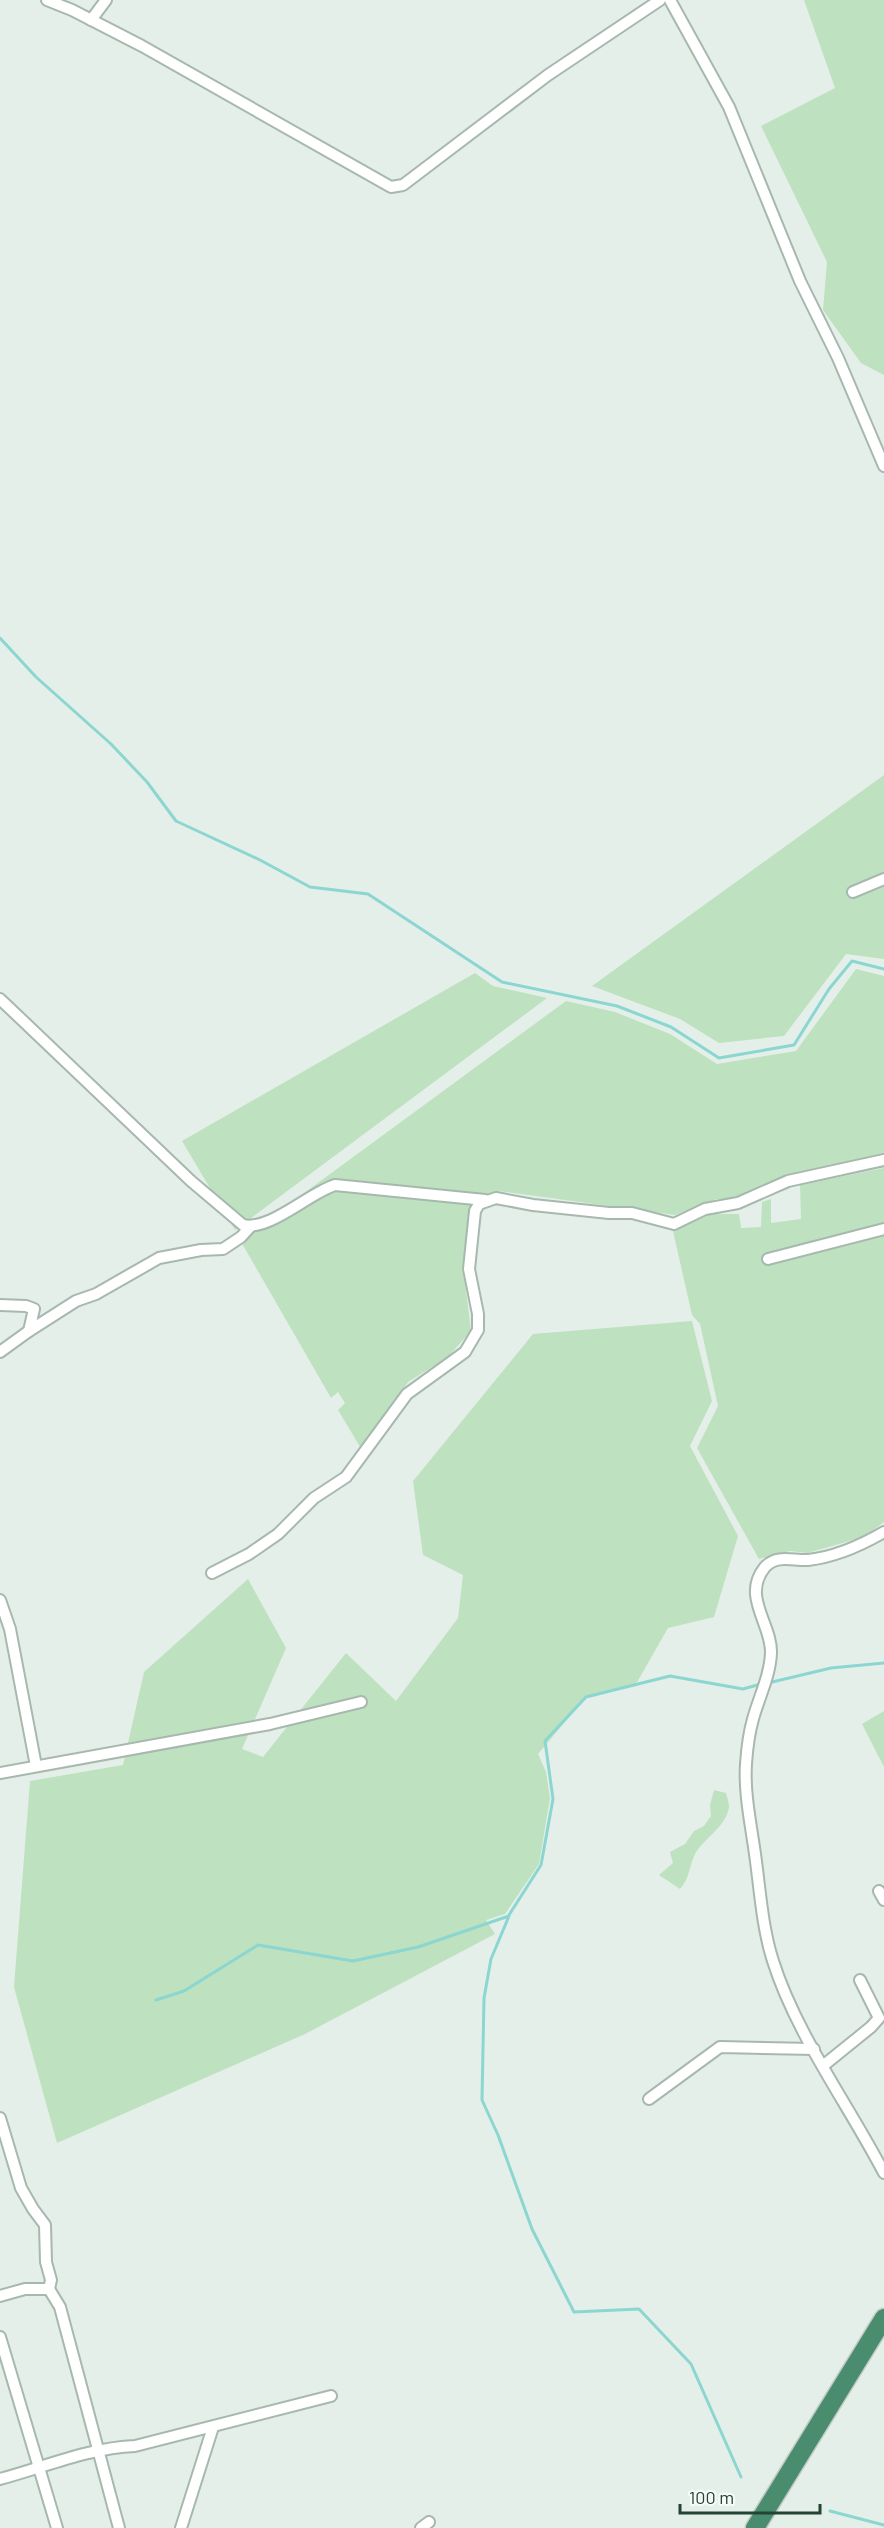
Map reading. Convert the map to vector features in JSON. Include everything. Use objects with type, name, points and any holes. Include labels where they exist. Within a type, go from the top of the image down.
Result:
[{"type":"highway","points":[[755,2528],[884,2318]]},
{"type":"street","points":[[47,0],[91,20],[391,187],[403,185],[548,75],[660,0]]},
{"type":"street","points":[[91,20],[106,0]]},
{"type":"street","points":[[670,0],[729,108],[808,299],[838,358],[884,466]]},
{"type":"street","points":[[854,892],[884,879]]},
{"type":"street","points":[[0,999],[192,1181],[243,1225],[251,1226]]},
{"type":"street","points":[[0,1352],[76,1301],[96,1294],[159,1258],[201,1250],[223,1249],[241,1237],[251,1226],[289,1211],[326,1188],[335,1185],[485,1200],[496,1198],[532,1205],[609,1214],[632,1213],[674,1224],[705,1209],[738,1203],[788,1181],[884,1160]]},
{"type":"street","points":[[212,1573],[249,1554],[278,1534],[314,1498],[338,1485],[406,1394],[465,1352],[478,1330],[478,1314],[469,1269],[475,1211],[485,1200]]},
{"type":"street","points":[[768,1259],[884,1229]]},
{"type":"street","points":[[0,1305],[26,1306],[34,1309],[29,1331]]},
{"type":"street","points":[[884,1532],[864,1544],[832,1555],[808,1560],[782,1558],[767,1565],[762,1572],[756,1591],[756,1601],[771,1647],[765,1682],[753,1720],[746,1764],[765,1924],[773,1960],[814,2049],[884,2173]]},
{"type":"street","points":[[0,1600],[10,1629],[36,1766]]},
{"type":"street","points":[[0,1773],[270,1724],[361,1702]]},
{"type":"street","points":[[824,2065],[879,2018],[860,1980]]},
{"type":"street","points":[[649,2099],[720,2047],[814,2049]]},
{"type":"street","points":[[0,2118],[21,2188],[45,2225],[46,2262],[51,2280],[49,2289],[60,2307],[119,2528]]},
{"type":"street","points":[[0,2296],[25,2289],[49,2289]]},
{"type":"street","points":[[0,2337],[57,2528]]},
{"type":"street","points":[[0,2479],[99,2449],[135,2446],[330,2396]]},
{"type":"street","points":[[181,2528],[213,2427]]},
{"type":"green space","points":[[804,0],[884,0],[884,375],[861,363],[823,310],[827,262],[761,126],[835,88]]},
{"type":"green space","points":[[884,775],[884,959],[846,954],[784,1036],[719,1043],[680,1019],[592,986]]},
{"type":"green space","points":[[856,969],[884,976],[884,1154],[787,1176],[741,1199],[716,1199],[675,1215],[499,1191],[474,1197],[463,1266],[471,1331],[448,1357],[408,1382],[362,1450],[338,1410],[345,1403],[338,1392],[331,1398],[240,1240],[566,1001],[615,1012],[670,1034],[717,1064],[796,1051]]},
{"type":"green space","points":[[475,973],[493,986],[547,998],[235,1230],[182,1141]]},
{"type":"green space","points":[[884,1168],[884,1522],[864,1537],[807,1553],[790,1551],[759,1559],[697,1448],[718,1406],[700,1324],[692,1315],[673,1231],[711,1214],[739,1214],[741,1228],[761,1227],[762,1202],[771,1199],[771,1223],[801,1219],[800,1185]]},
{"type":"green space","points":[[692,1321],[712,1401],[690,1446],[738,1536],[714,1617],[668,1628],[636,1684],[586,1697],[538,1754],[546,1772],[550,1798],[539,1864],[505,1914],[486,1920],[495,1934],[305,2034],[57,2143],[14,1987],[30,1781],[123,1765],[144,1672],[248,1579],[286,1648],[242,1749],[263,1757],[346,1653],[396,1701],[458,1618],[463,1575],[423,1555],[413,1481],[533,1334]]},
{"type":"green space","points":[[884,1711],[884,1767],[862,1724]]},
{"type":"green space","points":[[714,1790],[726,1793],[729,1807],[727,1814],[724,1821],[695,1854],[686,1881],[680,1889],[659,1875],[673,1863],[670,1852],[685,1844],[694,1831],[704,1826],[711,1816],[710,1805]]},
{"type":"waterway","points":[[0,638],[36,677],[111,744],[147,782],[176,821],[260,860],[310,887],[368,894],[502,982],[617,1006],[671,1027],[719,1058],[794,1045],[829,989],[852,961],[884,969]]},
{"type":"waterway","points":[[768,1683],[831,1668],[884,1663]]},
{"type":"waterway","points":[[509,1915],[541,1865],[553,1799],[545,1741],[586,1697],[670,1676],[743,1689],[761,1684]]},
{"type":"waterway","points":[[156,2000],[184,1991],[258,1945],[353,1961],[418,1947],[509,1916],[491,1959],[484,1998],[482,2100],[498,2135],[532,2229],[574,2312],[639,2309],[691,2364],[741,2477]]},
{"type":"waterway","points":[[830,2511],[884,2525]]}]
